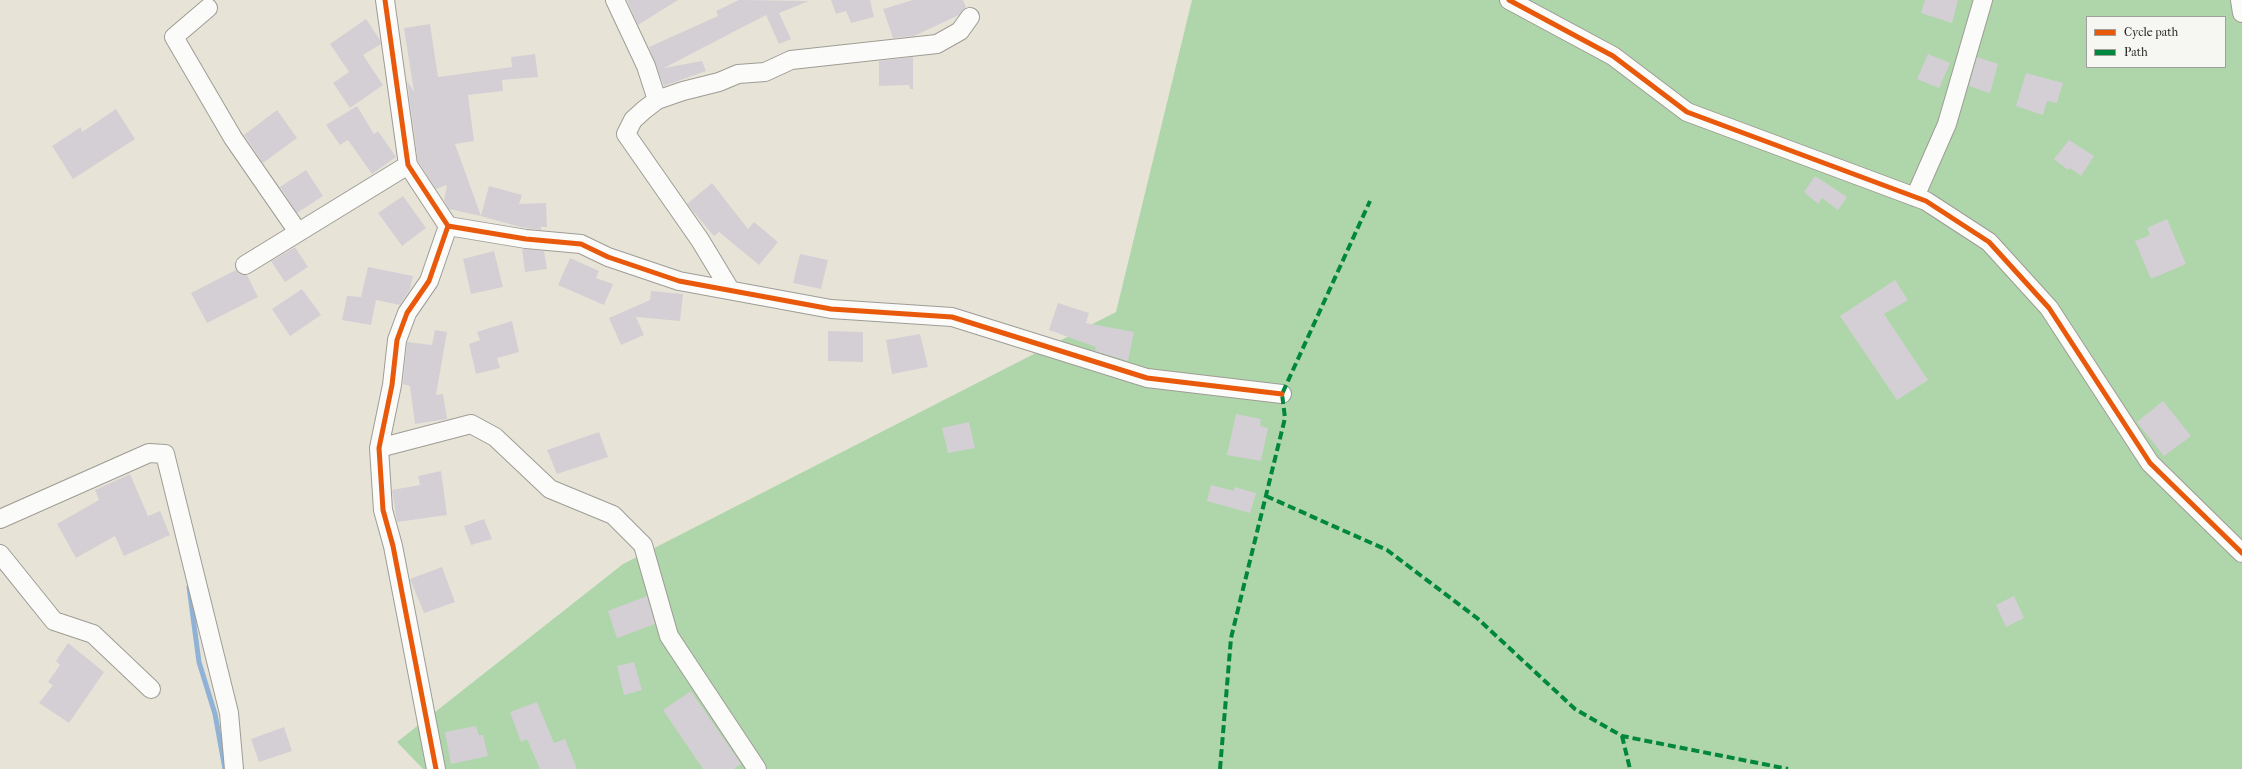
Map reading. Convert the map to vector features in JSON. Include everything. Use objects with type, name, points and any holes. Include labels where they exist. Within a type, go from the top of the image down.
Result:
[{"type":"street","points":[[385,0],[408,165],[448,226],[526,239],[581,244],[608,257],[679,281],[729,288],[831,309],[952,317],[1147,378],[1282,394]]},
{"type":"street","points":[[615,0],[646,66],[657,100]]},
{"type":"street","points":[[1509,0],[1613,56],[1686,112],[1926,201],[1989,242],[2048,308],[2150,463],[2242,553]]},
{"type":"street","points":[[1915,197],[1948,124],[1983,0]]},
{"type":"street","points":[[2240,0],[2242,13]]},
{"type":"street","points":[[208,8],[174,38],[233,138],[298,232]]},
{"type":"street","points":[[729,288],[700,240],[626,134],[633,120],[657,100],[738,74],[765,72],[790,60],[937,44],[960,31],[970,18]]},
{"type":"street","points":[[245,265],[408,165]]},
{"type":"street","points":[[436,769],[393,546],[383,510],[379,448],[392,385],[397,340],[407,313],[429,281],[448,226]]},
{"type":"street","points":[[379,448],[471,424],[495,437],[550,489],[613,515],[643,545],[669,636],[757,769]]},
{"type":"street","points":[[0,519],[149,452],[165,454],[230,713],[234,769]]},
{"type":"street","points":[[0,554],[54,621],[93,634],[150,688]]},
{"type":"green space","points":[[1192,0],[2242,0],[2242,769],[423,769],[397,742],[623,564],[1116,312]]},
{"type":"building","points":[[627,0],[678,0],[638,25]]},
{"type":"building","points":[[739,0],[809,1],[779,13],[791,39],[779,44],[766,15],[664,68],[702,61],[706,71],[664,86],[649,47],[718,16],[716,11]]},
{"type":"building","points":[[831,0],[870,0],[874,17],[851,23],[846,11],[836,14]]},
{"type":"building","points":[[913,0],[963,0],[966,7],[959,15],[914,36],[893,38],[883,9]]},
{"type":"building","points":[[1925,0],[1958,0],[1952,23],[1921,13]]},
{"type":"building","points":[[366,19],[380,40],[381,44],[363,55],[383,85],[350,108],[333,83],[349,72],[330,44]]},
{"type":"building","points":[[430,24],[438,77],[512,67],[511,57],[535,54],[538,77],[502,80],[503,91],[468,95],[474,141],[455,144],[481,216],[449,209],[444,200],[447,185],[436,189],[418,161],[407,81],[414,92],[404,28]]},
{"type":"building","points":[[1928,54],[1950,63],[1939,88],[1917,79]]},
{"type":"building","points":[[913,57],[913,89],[910,89],[909,85],[879,86],[879,61]]},
{"type":"building","points":[[1977,57],[1998,64],[1990,93],[1969,86]]},
{"type":"building","points":[[2026,73],[2063,83],[2057,103],[2047,101],[2043,115],[2016,106]]},
{"type":"building","points":[[357,106],[374,134],[378,131],[396,157],[372,174],[348,140],[340,145],[326,125]]},
{"type":"building","points":[[116,109],[135,139],[73,179],[52,146],[81,127],[82,132]]},
{"type":"building","points":[[277,110],[297,138],[263,163],[244,135]]},
{"type":"building","points":[[2069,140],[2094,156],[2081,176],[2070,168],[2068,170],[2054,159]]},
{"type":"building","points":[[306,170],[323,196],[297,213],[280,187]]},
{"type":"building","points":[[1815,176],[1847,197],[1838,210],[1822,198],[1818,204],[1804,192]]},
{"type":"building","points":[[712,183],[748,229],[754,222],[778,242],[759,265],[719,232],[714,236],[687,204]]},
{"type":"building","points":[[489,186],[522,195],[519,204],[546,203],[547,227],[541,227],[541,230],[520,227],[481,216]]},
{"type":"building","points":[[403,196],[426,228],[402,246],[378,213]]},
{"type":"building","points":[[2167,219],[2186,264],[2151,279],[2135,241],[2150,235],[2147,228]]},
{"type":"building","points":[[295,247],[308,267],[285,282],[271,261]]},
{"type":"building","points":[[522,249],[544,251],[547,269],[525,272]]},
{"type":"building","points":[[494,251],[503,287],[471,294],[463,259]]},
{"type":"building","points":[[800,254],[828,260],[821,289],[793,283]]},
{"type":"building","points":[[570,258],[599,271],[596,278],[613,284],[604,305],[558,285]]},
{"type":"building","points":[[368,267],[413,276],[410,289],[400,305],[376,300],[371,325],[342,320],[347,296],[361,297]]},
{"type":"building","points":[[236,270],[240,274],[247,275],[258,297],[207,323],[191,293]]},
{"type":"building","points":[[1895,280],[1908,300],[1884,314],[1928,380],[1897,400],[1840,316]]},
{"type":"building","points":[[302,289],[321,315],[290,336],[272,309]]},
{"type":"building","points":[[651,291],[683,294],[680,321],[636,317],[644,335],[621,345],[609,318],[650,300]]},
{"type":"building","points":[[1058,303],[1089,313],[1086,323],[1134,332],[1128,361],[1095,351],[1096,347],[1049,330]]},
{"type":"building","points":[[512,321],[519,352],[497,358],[500,368],[476,374],[469,344],[480,340],[477,332]]},
{"type":"building","points":[[435,330],[447,332],[436,395],[443,394],[447,419],[415,424],[410,386],[403,384],[407,342],[432,345]]},
{"type":"building","points":[[828,331],[863,332],[863,362],[828,361]]},
{"type":"building","points":[[920,334],[928,367],[892,374],[886,340]]},
{"type":"building","points":[[2163,401],[2191,436],[2164,456],[2137,422]]},
{"type":"building","points":[[1236,414],[1261,419],[1260,426],[1268,428],[1261,461],[1227,455]]},
{"type":"building","points":[[969,422],[975,448],[948,453],[942,428]]},
{"type":"building","points":[[599,432],[608,457],[557,474],[547,450]]},
{"type":"building","points":[[441,471],[447,515],[397,522],[392,490],[420,485],[418,476]]},
{"type":"building","points":[[130,474],[148,516],[160,511],[170,535],[124,556],[115,536],[76,558],[57,524],[99,500],[95,490]]},
{"type":"building","points":[[1211,485],[1234,491],[1234,487],[1256,493],[1250,513],[1207,501]]},
{"type":"building","points":[[484,519],[492,539],[471,545],[464,526]]},
{"type":"building","points":[[442,567],[455,602],[424,613],[410,579]]},
{"type":"building","points":[[647,596],[655,624],[617,638],[608,611]]},
{"type":"building","points":[[2014,596],[2024,618],[2006,627],[1996,605]]},
{"type":"building","points":[[68,643],[104,672],[69,723],[39,703],[53,685],[48,682],[60,665],[56,661]]},
{"type":"building","points":[[634,662],[642,690],[624,695],[617,666]]},
{"type":"building","points":[[691,691],[741,764],[734,769],[703,769],[663,710]]},
{"type":"building","points":[[537,702],[554,743],[565,739],[577,769],[540,769],[527,739],[521,742],[510,712]]},
{"type":"building","points":[[476,726],[479,735],[483,735],[488,756],[451,764],[445,732]]},
{"type":"building","points":[[284,727],[292,751],[259,762],[251,739]]},
{"type":"waterway","points":[[189,587],[199,662],[215,714],[225,769]]},
{"type":"marked path","points":[[1220,769],[1231,638],[1285,418],[1282,394],[1370,201]]},
{"type":"marked path","points":[[1266,496],[1387,550],[1477,618],[1575,709],[1622,736],[1788,769]]},
{"type":"marked path","points":[[1622,736],[1630,769]]},
{"type":"cycle path","points":[[385,0],[408,165],[448,226],[429,281],[407,313],[397,340],[392,385],[379,448],[383,510],[393,546],[436,769]]},
{"type":"cycle path","points":[[1509,0],[1613,56],[1687,112],[1926,201],[1989,242],[2049,308],[2150,463],[2242,553]]},
{"type":"cycle path","points":[[448,226],[526,239],[581,244],[608,257],[679,281],[831,309],[952,317],[1147,378],[1282,394]]}]
